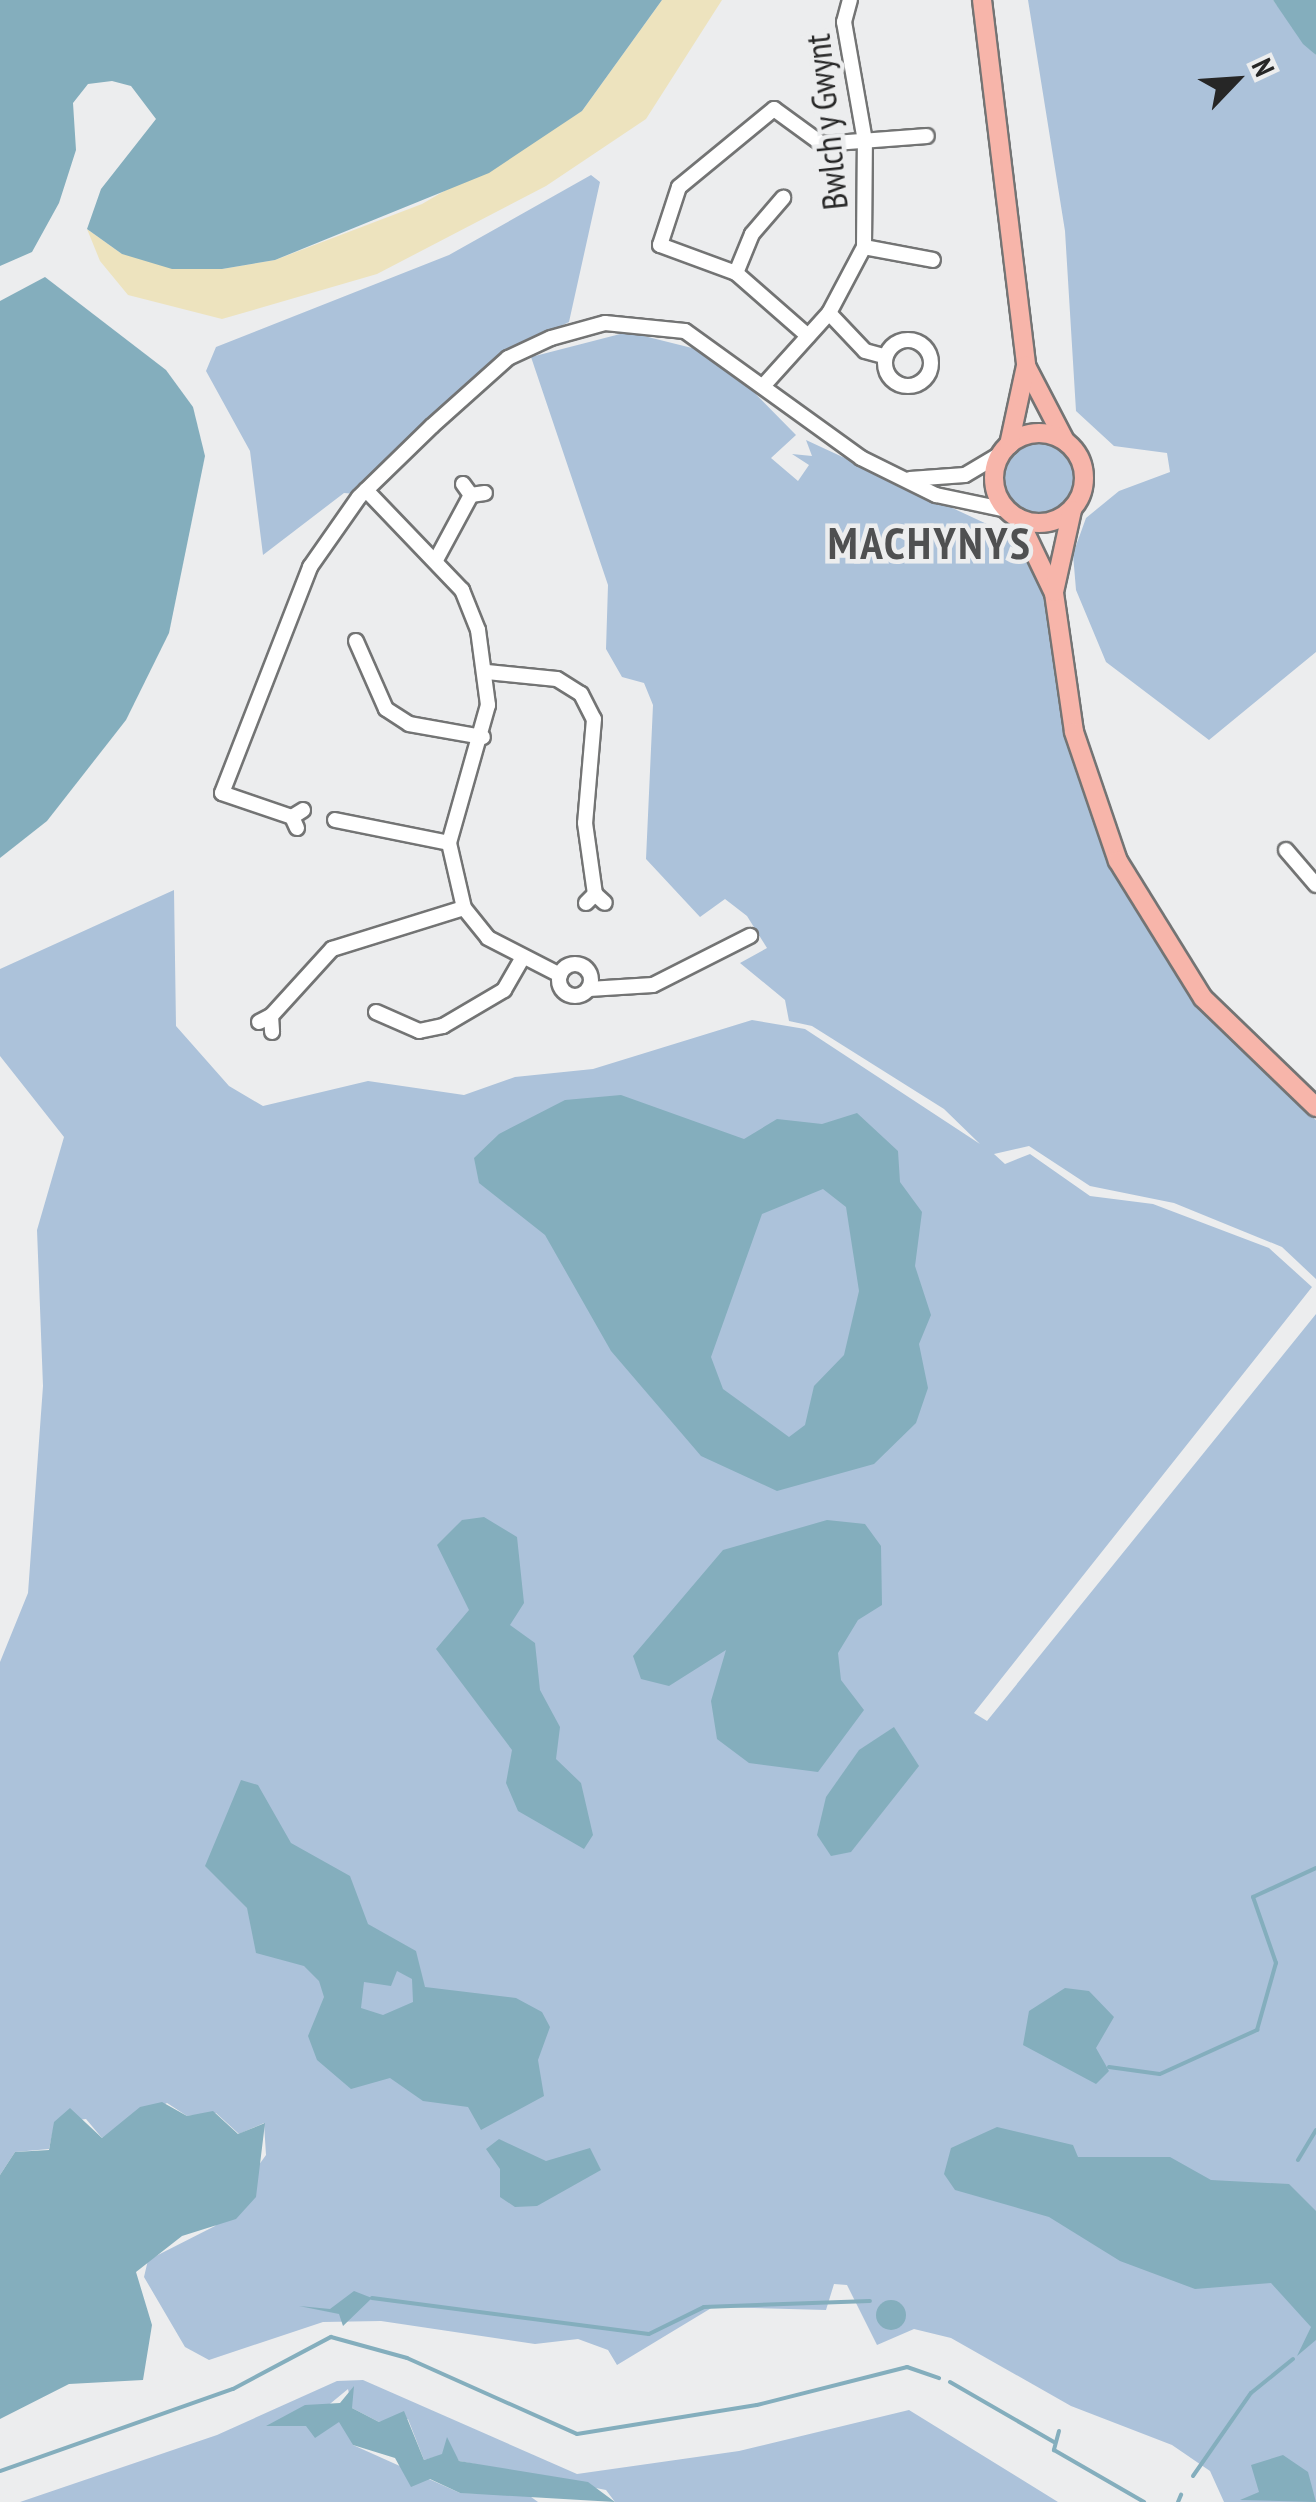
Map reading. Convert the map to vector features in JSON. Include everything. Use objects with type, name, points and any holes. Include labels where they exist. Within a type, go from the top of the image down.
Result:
[{"type":"main road","points":[[982,0],[1026,366],[1084,472],[1054,592]]},
{"type":"main road","points":[[1026,366],[994,485],[1054,592],[1074,732],[1118,861],[1204,998],[1316,1107]]},
{"type":"main road","points":[[1006,449],[1042,434],[1065,442]]},
{"type":"main road","points":[[1012,514],[1044,523],[1072,510]]},
{"type":"street","name":"Bwlch y Gwynt","points":[[764,385],[829,313],[864,248],[865,141],[844,22],[850,0]]},
{"type":"street","points":[[808,336],[736,273],[660,245],[678,187],[774,109],[822,144],[926,136]]},
{"type":"street","points":[[736,273],[752,234],[783,198]]},
{"type":"street","points":[[864,248],[933,260]]},
{"type":"street","points":[[829,313],[884,356]]},
{"type":"street","points":[[297,819],[222,793],[310,567],[366,490],[508,358],[574,329],[629,322],[685,331],[764,385],[809,428],[904,479],[1012,514]]},
{"type":"street","points":[[904,479],[966,475],[1006,449]]},
{"type":"street","points":[[366,490],[462,590],[487,672],[483,737],[449,843],[464,908],[521,960],[560,975],[580,964],[589,989]]},
{"type":"street","points":[[436,560],[473,491]]},
{"type":"street","points":[[356,638],[386,709],[409,724],[483,737]]},
{"type":"street","points":[[487,672],[557,680],[581,694],[594,719],[586,823],[595,900]]},
{"type":"street","points":[[330,819],[449,843]]},
{"type":"street","points":[[1286,850],[1316,885]]},
{"type":"street","points":[[267,1024],[332,950],[464,908]]},
{"type":"street","points":[[560,975],[566,994],[653,986],[750,936]]},
{"type":"street","points":[[393,996],[383,1012],[419,1030],[460,1019],[504,990],[521,960]]},
{"type":"shaded area","points":[[0,0],[662,0],[582,111],[489,173],[275,260],[222,269],[172,269],[122,254],[87,229],[101,189],[156,119],[131,86],[112,81],[88,84],[73,103],[76,150],[59,203],[32,252],[0,266]]},
{"type":"shaded area","points":[[1028,0],[1273,0],[1316,55],[1316,652],[1209,740],[1106,662],[1076,590],[1073,554],[1086,518],[1119,491],[1170,472],[1167,453],[1114,446],[1076,411],[1065,231]]},
{"type":"shaded area","points":[[1273,0],[1316,0],[1316,55],[1303,44]]},
{"type":"shaded area","points":[[591,175],[600,182],[569,322],[509,352],[357,494],[344,493],[263,555],[250,451],[206,371],[216,347],[449,255]]},
{"type":"shaded area","points":[[45,277],[166,370],[193,407],[205,456],[169,633],[126,720],[47,821],[0,858],[0,301]]},
{"type":"shaded area","points":[[628,332],[704,351],[734,372],[796,435],[771,458],[798,481],[809,465],[792,454],[812,456],[806,440],[1017,538],[1039,571],[1065,725],[1123,890],[1191,996],[1316,1120],[1316,1279],[1282,1247],[1174,1203],[1090,1186],[1029,1146],[994,1154],[1005,1164],[1030,1154],[1090,1196],[1153,1204],[1269,1248],[1312,1287],[974,1713],[987,1721],[1316,1314],[1316,2502],[1224,2502],[1210,2471],[1172,2445],[1071,2406],[951,2338],[914,2329],[877,2345],[847,2285],[834,2284],[826,2310],[713,2307],[617,2365],[608,2350],[578,2339],[535,2344],[381,2321],[323,2322],[209,2360],[185,2347],[144,2277],[148,2260],[215,2226],[266,2155],[264,2123],[239,2134],[216,2113],[187,2116],[167,2103],[102,2138],[86,2119],[55,2122],[49,2149],[15,2152],[0,2175],[0,1662],[28,1593],[43,1386],[37,1230],[64,1137],[0,1056],[0,969],[174,890],[176,1026],[229,1086],[263,1106],[368,1081],[464,1095],[515,1077],[593,1069],[752,1020],[805,1029],[980,1144],[944,1109],[812,1026],[789,1021],[785,1000],[740,963],[767,948],[747,916],[725,899],[700,917],[646,859],[653,705],[644,683],[622,677],[606,649],[608,585],[531,357]]},
{"type":"shaded area","points":[[1039,439],[1054,442],[1066,451],[1075,463],[1075,493],[1066,505],[1054,514],[1039,517],[1024,514],[1012,505],[1003,493],[1000,478],[1003,463],[1012,451],[1024,442]]},
{"type":"shaded area","points":[[621,1095],[744,1139],[777,1119],[822,1124],[857,1113],[898,1151],[900,1182],[922,1212],[915,1266],[931,1315],[919,1344],[928,1388],[916,1423],[874,1464],[777,1491],[701,1456],[611,1351],[545,1235],[479,1183],[474,1158],[499,1134],[565,1100]],"holes":[[[823,1189],[846,1207],[859,1291],[844,1355],[814,1386],[805,1425],[789,1437],[723,1389],[711,1357],[762,1214]]]},
{"type":"shaded area","points":[[484,1517],[517,1537],[524,1603],[510,1625],[535,1643],[540,1690],[560,1727],[556,1759],[581,1783],[593,1835],[584,1849],[518,1811],[506,1783],[512,1750],[436,1649],[469,1610],[437,1545],[462,1520]]},
{"type":"shaded area","points":[[827,1520],[865,1524],[881,1546],[882,1605],[858,1620],[838,1653],[841,1680],[864,1710],[818,1772],[749,1763],[717,1739],[711,1701],[726,1650],[669,1686],[641,1679],[633,1656],[723,1550]]},
{"type":"shaded area","points":[[894,1727],[919,1766],[851,1852],[831,1856],[817,1835],[826,1797],[859,1750]]},
{"type":"shaded area","points":[[241,1780],[258,1785],[291,1843],[350,1876],[368,1924],[416,1951],[425,1987],[516,1998],[542,2012],[550,2027],[538,2060],[544,2096],[481,2130],[468,2107],[423,2101],[390,2078],[351,2089],[317,2060],[308,2036],[324,1997],[319,1981],[304,1966],[256,1953],[247,1908],[205,1866]],"holes":[[[397,1971],[412,1979],[413,2002],[383,2015],[361,2008],[364,1982],[391,1986]]]},
{"type":"shaded area","points":[[1065,1988],[1089,1991],[1114,2017],[1096,2048],[1109,2071],[1096,2084],[1023,2045],[1029,2011]]},
{"type":"shaded area","points":[[162,2102],[187,2116],[213,2111],[238,2134],[265,2123],[256,2197],[236,2219],[182,2236],[136,2272],[152,2325],[143,2380],[69,2384],[0,2419],[0,2175],[15,2152],[49,2150],[54,2122],[70,2108],[102,2138],[140,2107]]},
{"type":"shaded area","points":[[997,2127],[1073,2145],[1078,2157],[1170,2157],[1211,2180],[1289,2184],[1316,2211],[1316,2340],[1297,2356],[1311,2327],[1271,2283],[1195,2289],[1120,2261],[1049,2217],[955,2190],[944,2174],[951,2148]]},
{"type":"shaded area","points":[[499,2139],[546,2161],[590,2148],[601,2170],[537,2206],[515,2207],[500,2197],[500,2169],[486,2149]]},
{"type":"shaded area","points":[[354,2291],[372,2298],[343,2326],[339,2314],[299,2306],[330,2309]]},
{"type":"shaded area","points":[[891,2300],[902,2304],[906,2315],[902,2326],[891,2330],[880,2326],[876,2315],[880,2304]]},
{"type":"shaded area","points":[[363,2380],[577,2474],[739,2451],[909,2410],[1058,2502],[615,2502],[606,2490],[459,2461],[453,2452],[424,2460],[408,2419],[379,2422],[352,2408],[348,2389],[325,2408],[350,2428],[353,2445],[460,2493],[527,2494],[538,2502],[20,2502],[217,2435],[337,2381]]},
{"type":"shaded area","points":[[354,2386],[352,2408],[379,2422],[404,2411],[424,2460],[442,2454],[447,2437],[459,2461],[588,2482],[615,2502],[460,2493],[430,2479],[411,2487],[395,2458],[353,2445],[339,2422],[315,2438],[306,2426],[266,2426],[305,2405],[340,2403]]},
{"type":"shaded area","points":[[1283,2455],[1308,2472],[1316,2502],[1240,2500],[1259,2492],[1251,2465]]},
{"type":"sand","points":[[662,0],[722,0],[646,119],[546,186],[377,274],[222,319],[128,295],[100,261],[87,229],[122,254],[222,269],[275,260],[422,204],[582,111]]},
{"type":"waterway","points":[[1109,2067],[1160,2074],[1257,2030],[1276,1963],[1253,1897],[1316,1868]]},
{"type":"waterway","points":[[1298,2160],[1316,2130]]},
{"type":"waterway","points":[[372,2298],[649,2334],[704,2307],[870,2301]]},
{"type":"waterway","points":[[0,2471],[233,2389],[331,2337],[407,2358],[577,2434],[757,2405],[907,2367],[939,2378]]},
{"type":"waterway","points":[[1193,2476],[1251,2393],[1293,2359]]},
{"type":"waterway","points":[[950,2382],[1054,2442]]},
{"type":"waterway","points":[[1059,2431],[1054,2450],[1144,2502]]},
{"type":"waterway","points":[[1178,2502],[1181,2495]]},
{"type":"district","name":"MACHYNYS","points":[[930,543]]}]
